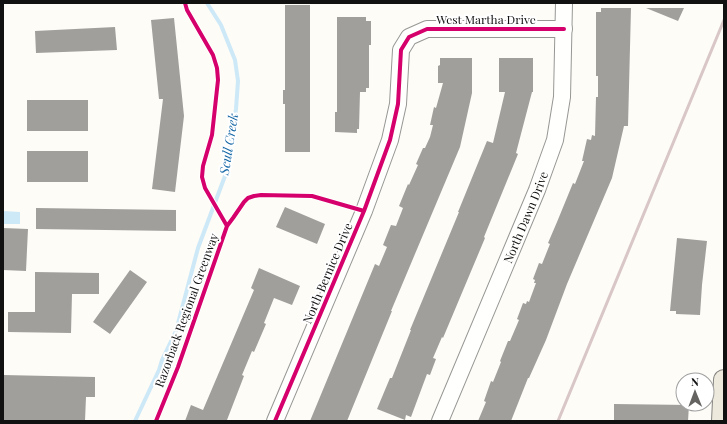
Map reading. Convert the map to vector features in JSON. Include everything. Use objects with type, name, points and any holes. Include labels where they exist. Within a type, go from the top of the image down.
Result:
[{"type":"main road","points":[[723,409],[724,380]]},
{"type":"street","name":"North Dawn Drive","points":[[440,421],[537,190],[555,140],[562,97],[564,3]]},
{"type":"street","name":"West Martha Drive","points":[[409,37],[427,29],[564,29]]},
{"type":"street","name":"North Bernice Drive","points":[[275,421],[364,211],[390,140],[398,104],[401,50],[409,37]]},
{"type":"water","points":[[3,211],[20,212],[20,224],[3,224]]},
{"type":"building","points":[[285,5],[310,5],[310,152],[285,152],[285,104],[283,104],[283,90],[285,90]]},
{"type":"building","points":[[601,8],[631,8],[628,126],[624,126],[612,178],[567,284],[546,340],[528,378],[511,421],[478,421],[486,402],[484,401],[491,381],[493,382],[508,341],[510,341],[519,320],[517,319],[523,303],[526,304],[527,301],[529,302],[536,283],[534,283],[535,280],[533,279],[539,263],[542,264],[550,244],[548,243],[573,183],[575,184],[584,161],[582,161],[587,139],[591,140],[592,135],[595,136],[596,97],[598,97],[598,76],[596,76],[596,12],[601,12]]},
{"type":"building","points":[[646,8],[684,8],[678,21]]},
{"type":"building","points":[[337,17],[366,17],[366,21],[371,21],[371,45],[369,45],[369,88],[366,88],[366,92],[360,92],[359,129],[357,129],[357,133],[335,132],[335,112],[337,112]]},
{"type":"building","points":[[174,18],[184,116],[175,192],[152,189],[163,99],[159,99],[151,20]]},
{"type":"building","points":[[115,27],[117,50],[36,53],[35,31]]},
{"type":"building","points":[[440,58],[472,58],[472,93],[460,147],[391,311],[347,421],[310,421],[375,264],[379,266],[387,247],[383,245],[391,225],[396,226],[403,208],[399,206],[418,165],[416,164],[423,148],[425,148],[430,137],[433,125],[430,125],[434,107],[436,108],[443,83],[438,83],[438,66],[440,65]]},
{"type":"building","points":[[499,58],[533,58],[533,92],[516,153],[518,154],[484,237],[485,238],[443,338],[442,337],[433,358],[436,359],[430,375],[427,374],[411,417],[406,415],[405,420],[377,409],[390,378],[392,378],[487,141],[493,143],[505,92],[499,92]]},
{"type":"building","points":[[27,100],[88,100],[88,131],[27,131]]},
{"type":"building","points":[[27,151],[88,151],[88,182],[27,182]]},
{"type":"building","points":[[285,207],[325,224],[317,244],[276,227]]},
{"type":"building","points":[[36,208],[176,210],[176,231],[36,229]]},
{"type":"building","points":[[3,228],[28,229],[26,271],[3,270]]},
{"type":"building","points":[[677,238],[707,241],[700,315],[676,314],[676,311],[670,311]]},
{"type":"building","points":[[259,268],[300,286],[292,305],[274,298],[264,323],[266,324],[242,375],[244,376],[227,420],[229,421],[185,421],[191,405],[203,410],[254,290],[251,288]]},
{"type":"building","points":[[130,270],[147,282],[110,334],[93,322]]},
{"type":"building","points":[[35,272],[99,273],[99,294],[72,294],[71,333],[8,332],[8,312],[35,312]]},
{"type":"building","points":[[3,375],[95,377],[95,397],[86,397],[85,421],[3,421]]},
{"type":"building","points":[[614,404],[675,405],[675,412],[689,412],[688,421],[614,421]]},
{"type":"waterway","name":"Scull Creek","points":[[135,421],[176,331],[198,248],[225,176],[236,109],[238,81],[235,60],[221,25],[207,3]]},
{"type":"railway","points":[[558,421],[724,20]]},
{"type":"cycle path","name":"Razorback Regional Greenway","points":[[156,421],[178,367],[227,226],[205,188],[202,177],[203,166],[212,135],[218,80],[217,68],[213,55],[187,10],[185,3]]},
{"type":"cycle path","points":[[275,421],[364,211],[390,140],[398,104],[401,50],[409,37],[427,29],[564,29]]},
{"type":"cycle path","points":[[227,226],[248,198],[261,195],[312,196],[364,211]]}]
